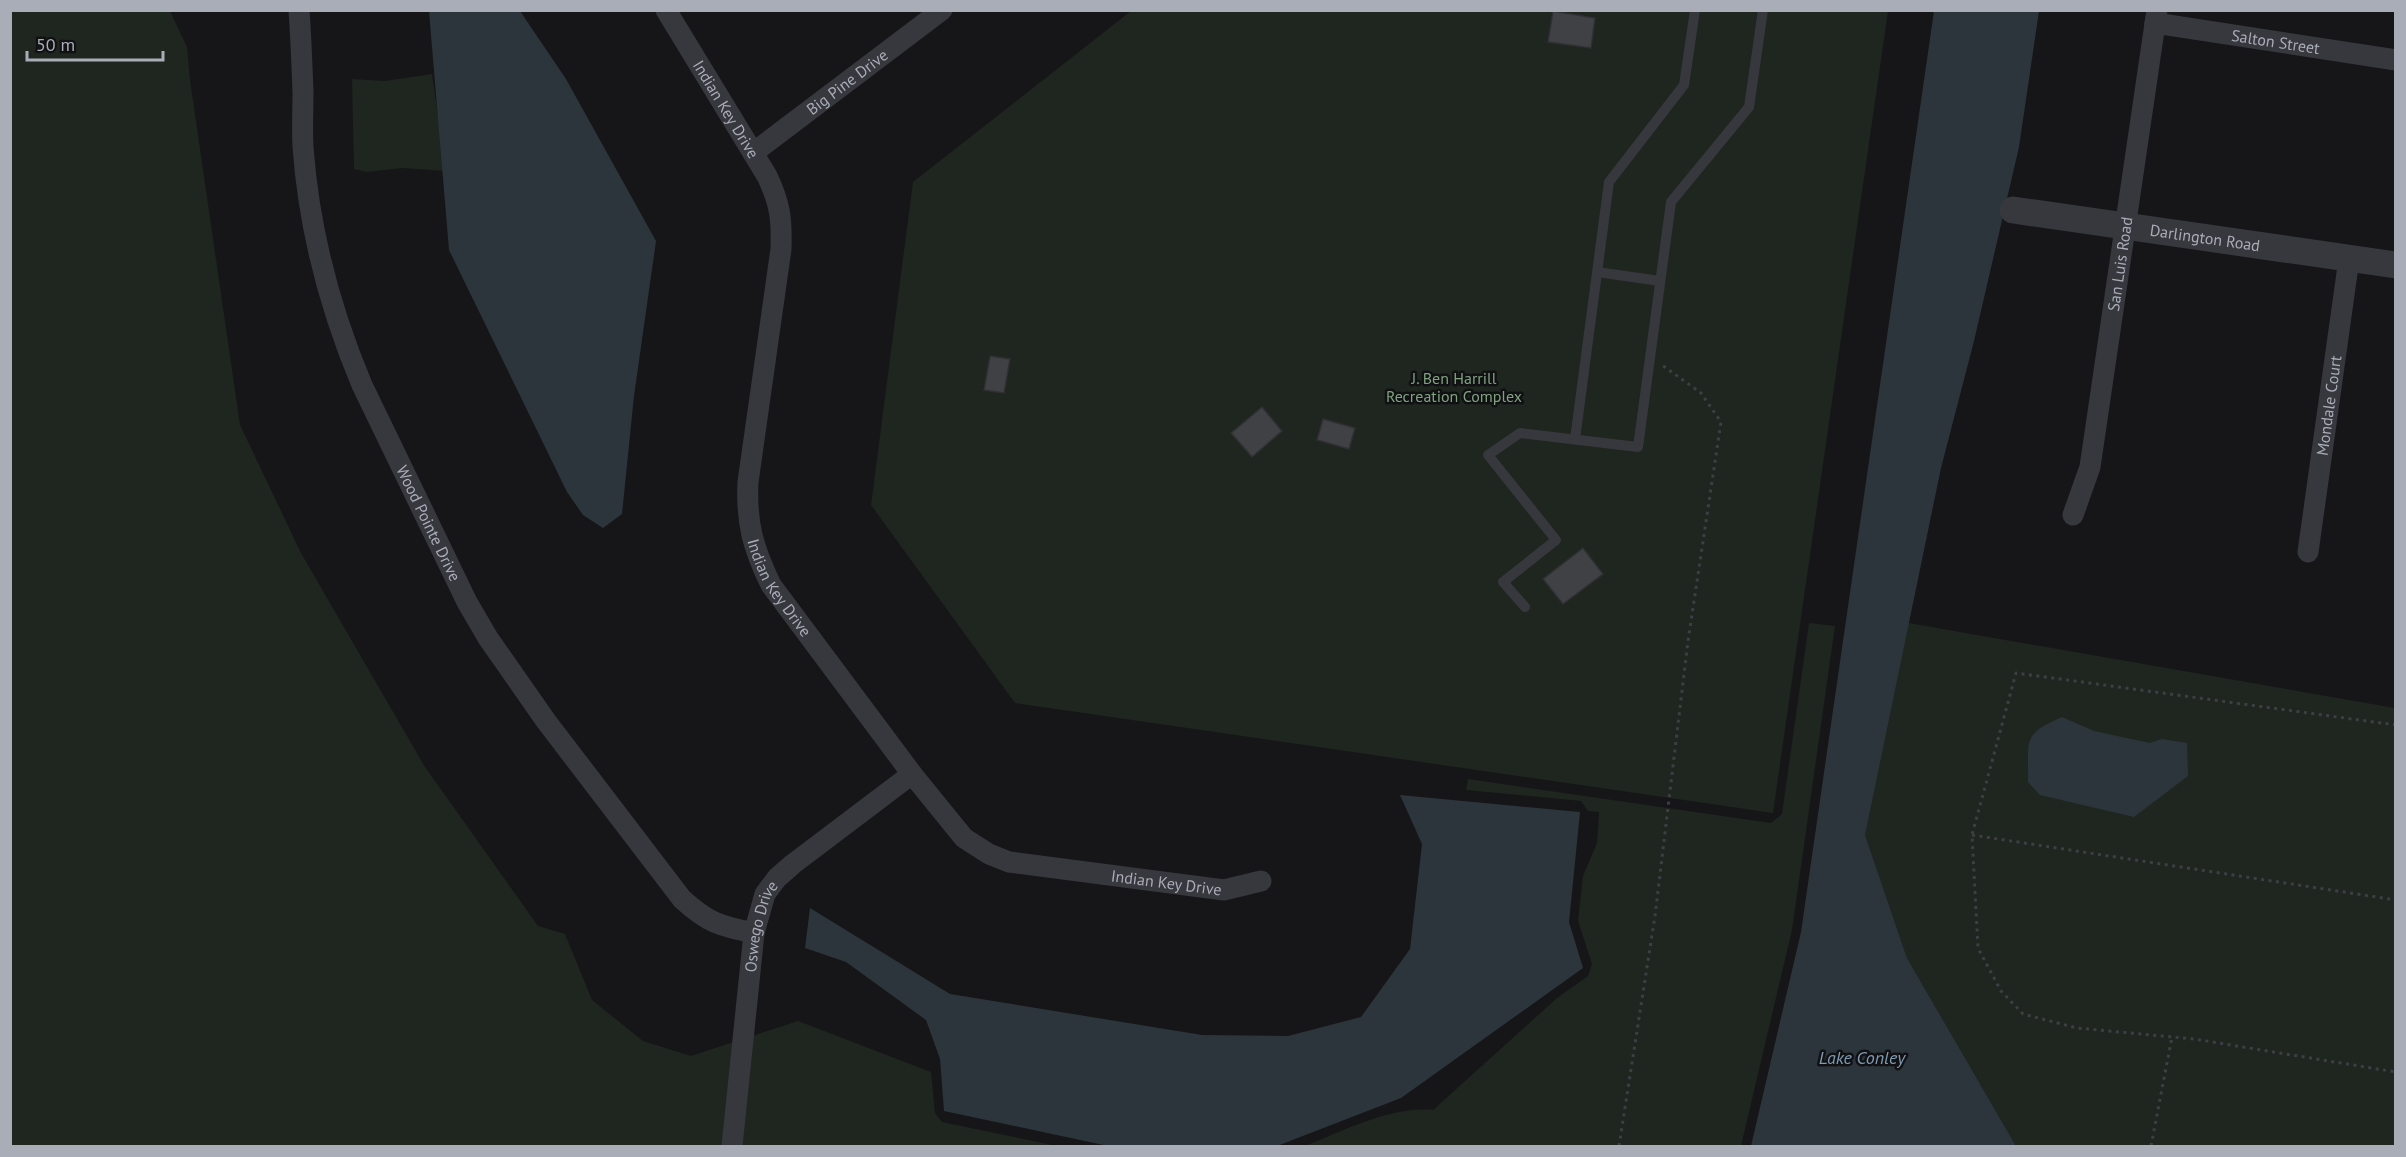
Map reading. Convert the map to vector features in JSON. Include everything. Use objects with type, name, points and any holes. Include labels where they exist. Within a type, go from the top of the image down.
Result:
[{"type":"street","name":"Wood Pointe Drive","points":[[299,10],[303,145],[308,197],[320,258],[334,311],[362,385],[462,591],[488,638],[546,721],[682,899],[700,915],[719,926],[754,933]]},
{"type":"street","name":"Indian Key Drive","points":[[666,10],[753,153],[777,198],[782,220],[781,249],[748,482],[747,506],[749,528],[757,556],[771,585],[912,774],[964,838],[989,854],[1009,862],[1224,890],[1261,881]]},
{"type":"street","name":"Big Pine Drive","points":[[753,153],[942,10]]},
{"type":"street","name":"Salton Street","points":[[2156,17],[2396,60]]},
{"type":"street","name":"San Luis Road","points":[[2073,515],[2090,467],[2156,17]]},
{"type":"street","name":"Darlington Road","points":[[2013,210],[2396,265]]},
{"type":"street","name":"Mondale Court","points":[[2308,552],[2349,259]]},
{"type":"street","name":"Oswego Drive","points":[[732,1146],[754,933],[765,894],[777,878],[912,774]]},
{"type":"lane","points":[[1575,439],[1609,182],[1684,85],[1695,10]]},
{"type":"lane","points":[[1525,607],[1503,582],[1556,540],[1488,455],[1520,433],[1638,447],[1671,202],[1749,107],[1762,10]]},
{"type":"lane","points":[[1597,272],[1660,281]]},
{"type":"path","points":[[1619,1146],[1655,915],[1688,641],[1721,422],[1701,393],[1650,356]]},
{"type":"path","points":[[2396,725],[2016,673],[1972,835],[1978,948],[2001,991],[2023,1014],[2067,1025],[2172,1037],[2396,1072]]},
{"type":"path","points":[[1972,835],[2396,900]]},
{"type":"path","points":[[2151,1146],[2172,1037]]},
{"type":"green space","points":[[10,11],[170,11],[187,47],[240,425],[301,553],[425,767],[538,926],[565,934],[592,1000],[643,1041],[691,1056],[798,1021],[931,1072],[935,1113],[942,1122],[1057,1146],[11,1146]]},
{"type":"green space","name":"J. Ben Harrill Recreation Complex","points":[[1131,11],[1888,11],[1773,813],[1015,703],[871,505],[913,182]]},
{"type":"green space","points":[[432,74],[446,171],[402,168],[367,172],[354,169],[352,79],[385,81]]},
{"type":"green space","points":[[1886,619],[2395,708],[2395,1146],[2016,1146],[1907,958],[1865,835]]},
{"type":"green space","points":[[1809,623],[1835,626],[1792,930],[1741,1146],[1305,1146],[1384,1116],[1400,1112],[1433,1110],[1557,998],[1588,976],[1592,964],[1578,921],[1583,876],[1597,843],[1599,812],[1588,811],[1581,801],[1466,790],[1468,779],[1771,823],[1782,814]]},
{"type":"water","points":[[429,11],[520,11],[566,79],[656,241],[634,396],[622,514],[603,528],[583,515],[567,492],[449,250]]},
{"type":"water","name":"Lake Conley","points":[[1934,11],[2039,11],[2019,147],[1974,341],[1941,468],[1865,835],[1907,958],[2016,1146],[1751,1146],[1801,932]]},
{"type":"water","points":[[2062,717],[2094,731],[2150,743],[2162,739],[2187,743],[2188,776],[2134,817],[2040,795],[2028,782],[2030,740],[2033,734]]},
{"type":"water","points":[[1400,795],[1580,812],[1569,922],[1583,968],[1401,1098],[1277,1146],[1108,1146],[944,1111],[940,1059],[926,1020],[846,962],[805,948],[810,908],[950,994],[1202,1035],[1288,1036],[1361,1017],[1410,949],[1422,844]]},
{"type":"building","points":[[1553,11],[1595,18],[1591,48],[1548,42]]},
{"type":"building","points":[[990,356],[1010,359],[1004,393],[984,390]]},
{"type":"building","points":[[1262,407],[1282,431],[1252,457],[1231,433]]},
{"type":"building","points":[[1323,419],[1355,428],[1349,449],[1317,440]]},
{"type":"building","points":[[1583,548],[1603,574],[1563,604],[1543,579]]}]
